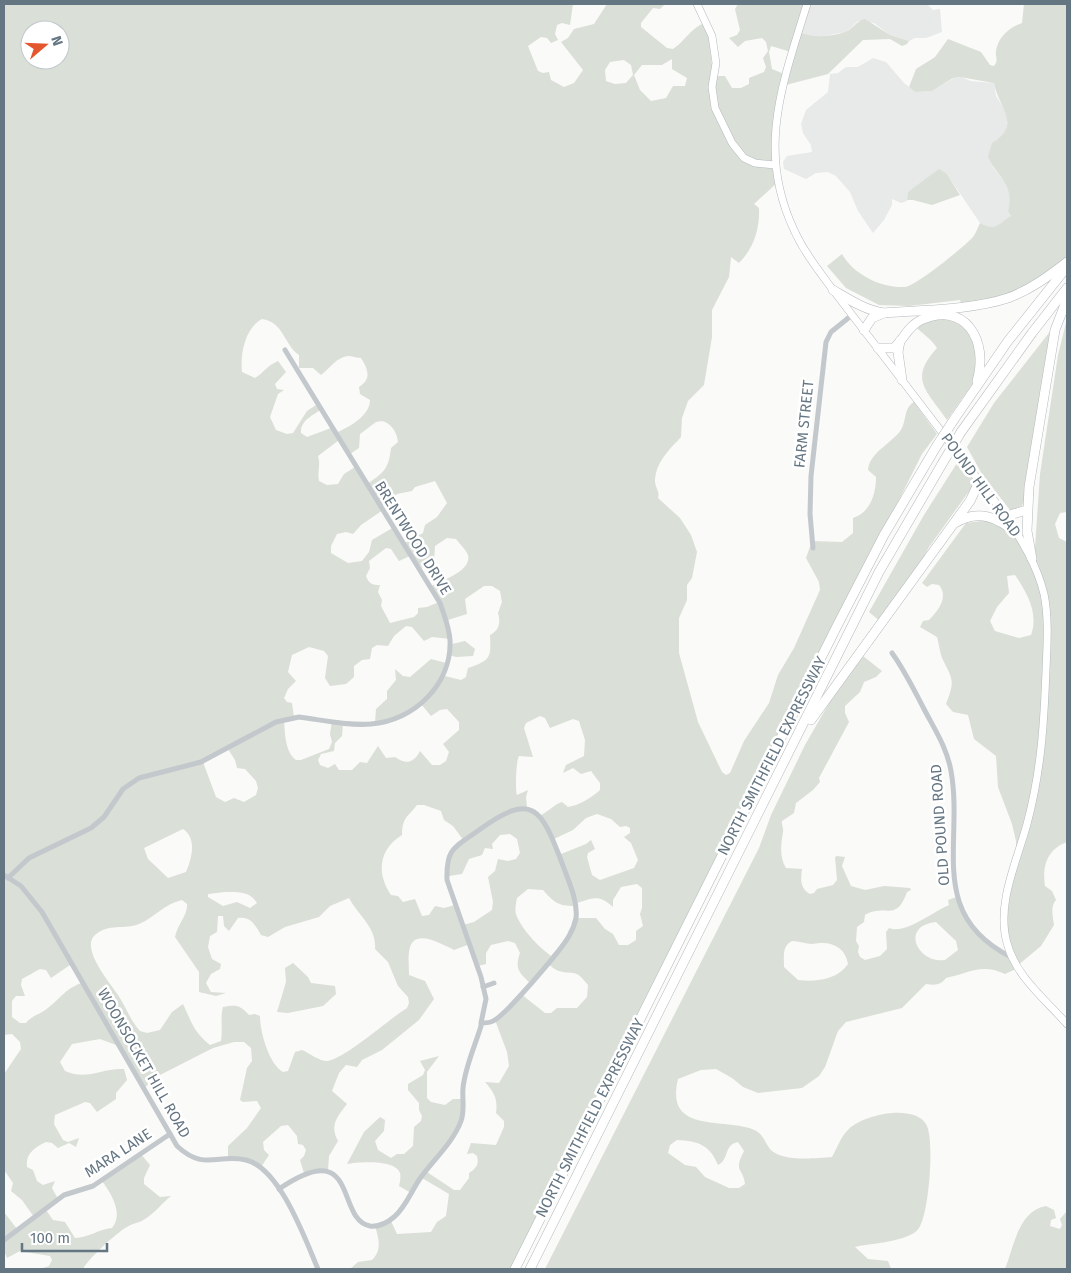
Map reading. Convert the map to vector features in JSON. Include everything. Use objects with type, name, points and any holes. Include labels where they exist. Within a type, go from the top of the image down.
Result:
[{"type":"highway","points":[[834,290],[855,304],[884,312],[964,306],[1007,298],[1040,282],[1067,262]]},
{"type":"highway","name":"NORTH SMITHFIELD EXPRESSWAY","points":[[515,1269],[884,535],[936,446],[976,386],[1067,266]]},
{"type":"highway","name":"NORTH SMITHFIELD EXPRESSWAY","points":[[530,1269],[880,572],[961,432],[1032,333],[1067,288]]},
{"type":"highway","points":[[1032,559],[1027,510],[1055,330],[1067,299]]},
{"type":"highway","points":[[864,330],[872,318],[884,312]]},
{"type":"highway","points":[[878,348],[890,349],[920,320],[944,315],[964,322],[973,331],[981,348],[981,364],[976,386]]},
{"type":"highway","points":[[900,341],[898,352],[902,380]]},
{"type":"highway","points":[[798,736],[976,492],[979,482]]},
{"type":"highway","points":[[1006,516],[1027,510]]},
{"type":"highway","points":[[952,525],[969,517],[990,516],[999,520],[1018,534]]},
{"type":"street","points":[[697,4],[712,36],[716,63],[712,87],[715,108],[732,143],[744,158],[755,163],[775,165]]},
{"type":"street","name":"POUND HILL ROAD","points":[[807,4],[778,99],[775,127],[775,165],[783,200],[794,230],[809,256],[852,315],[1006,516],[1032,559],[1044,596],[1047,624],[1042,754],[1035,795],[1007,895],[1004,920],[1006,941],[1011,957],[1022,976],[1067,1024]]},
{"type":"street","name":"FARM STREET","points":[[812,548],[810,514],[811,476],[826,342],[831,332],[852,315]]},
{"type":"street","name":"BRENTWOOD DRIVE","points":[[6,877],[29,858],[91,828],[104,817],[123,789],[139,778],[201,762],[282,721],[299,717],[371,724],[391,720],[408,714],[423,703],[443,676],[450,641],[448,624],[440,603],[285,350]]},
{"type":"street","name":"OLD POUND ROAD","points":[[892,653],[938,732],[947,754],[953,795],[953,866],[965,913],[982,938],[991,946],[1011,957]]},
{"type":"street","points":[[279,1189],[294,1179],[312,1171],[323,1170],[331,1173],[340,1181],[360,1221],[368,1226],[378,1226],[396,1216],[461,1122],[464,1107],[463,1088],[482,1023],[486,999],[447,880],[449,853],[504,813],[518,808],[530,809],[540,816],[550,830],[575,904],[576,919],[569,936],[506,1010],[492,1022],[482,1023]]},
{"type":"street","name":"WOONSOCKET HILL ROAD","points":[[6,877],[21,886],[42,912],[177,1146],[193,1158],[220,1161],[246,1160],[264,1169],[279,1189],[318,1269]]},
{"type":"street","points":[[483,987],[494,983]]},
{"type":"street","name":"MARA LANE","points":[[4,1240],[64,1195],[93,1186],[170,1134]]},
{"type":"shaded area","points":[[4,4],[573,4],[570,25],[562,23],[557,25],[555,34],[558,40],[551,43],[547,38],[541,37],[528,46],[538,71],[543,73],[549,72],[551,80],[564,87],[574,83],[583,70],[561,42],[568,38],[574,29],[594,24],[607,4],[665,4],[660,9],[653,8],[641,23],[641,27],[667,48],[673,49],[695,28],[704,23],[709,36],[713,76],[725,76],[732,88],[741,88],[749,84],[749,78],[764,72],[766,67],[763,58],[768,51],[766,42],[762,38],[745,41],[738,47],[729,38],[737,35],[740,30],[735,9],[738,4],[806,4],[798,32],[810,35],[827,36],[839,34],[848,31],[859,21],[865,19],[890,35],[909,41],[902,46],[890,39],[863,40],[828,74],[782,86],[777,119],[779,181],[754,204],[759,208],[758,223],[749,251],[739,263],[731,257],[729,277],[712,310],[712,337],[704,385],[688,401],[682,418],[681,437],[664,457],[657,469],[655,482],[658,498],[680,518],[691,535],[697,552],[692,578],[687,585],[687,600],[679,618],[679,653],[698,722],[722,772],[726,775],[730,773],[744,741],[769,703],[778,675],[794,648],[820,590],[819,582],[806,558],[812,541],[842,542],[853,533],[853,518],[868,507],[875,489],[876,477],[868,470],[869,464],[872,458],[901,430],[908,408],[914,402],[937,434],[922,454],[736,825],[570,1146],[512,1269],[350,1269],[358,1262],[372,1260],[375,1256],[379,1244],[375,1226],[391,1221],[397,1234],[431,1232],[437,1222],[446,1216],[449,1194],[422,1178],[411,1193],[399,1186],[400,1173],[391,1165],[384,1163],[347,1164],[364,1132],[380,1117],[385,1120],[384,1131],[375,1141],[378,1150],[391,1158],[397,1154],[404,1154],[413,1146],[414,1127],[421,1121],[422,1116],[419,1110],[419,1103],[408,1090],[408,1084],[423,1075],[425,1070],[420,1061],[439,1056],[427,1072],[427,1098],[431,1102],[445,1105],[453,1099],[464,1099],[462,1120],[427,1172],[454,1190],[460,1190],[469,1178],[469,1173],[476,1168],[478,1161],[477,1156],[473,1153],[467,1154],[471,1143],[496,1145],[504,1127],[504,1121],[496,1113],[495,1096],[485,1082],[499,1083],[509,1066],[507,1052],[495,1020],[521,994],[545,1013],[551,1013],[557,1008],[577,1008],[587,997],[588,985],[580,976],[558,970],[548,964],[529,982],[518,969],[520,953],[515,943],[508,941],[491,945],[486,953],[486,964],[478,966],[470,944],[454,950],[435,941],[421,938],[411,944],[409,975],[425,981],[434,999],[419,1020],[382,1050],[362,1060],[357,1067],[346,1065],[339,1073],[332,1091],[347,1104],[336,1121],[334,1130],[338,1141],[329,1156],[328,1171],[304,1173],[300,1160],[306,1150],[303,1145],[298,1144],[297,1136],[288,1125],[281,1126],[263,1142],[264,1150],[269,1155],[261,1167],[252,1162],[228,1158],[228,1146],[247,1128],[261,1108],[257,1101],[243,1102],[240,1100],[247,1068],[252,1061],[251,1048],[244,1042],[234,1042],[213,1048],[160,1075],[144,1088],[116,1045],[100,1039],[72,1044],[60,1062],[65,1071],[81,1075],[124,1069],[127,1080],[116,1093],[116,1099],[97,1112],[90,1103],[85,1102],[55,1115],[54,1124],[63,1140],[68,1142],[79,1138],[76,1147],[69,1143],[58,1148],[52,1143],[46,1142],[38,1146],[29,1155],[27,1167],[33,1170],[37,1181],[43,1185],[55,1181],[52,1188],[58,1199],[46,1210],[53,1220],[65,1222],[75,1238],[112,1228],[117,1216],[115,1204],[102,1181],[140,1153],[150,1165],[144,1178],[144,1184],[160,1197],[171,1196],[149,1217],[129,1226],[116,1235],[96,1253],[83,1269],[40,1269],[49,1266],[52,1260],[50,1256],[20,1251],[7,1258],[4,1251],[4,1212],[17,1229],[34,1217],[22,1200],[11,1191],[13,1183],[4,1170],[4,1074],[21,1049],[20,1042],[12,1034],[4,1035]],"holes":[[[771,46],[791,52],[784,74],[772,69],[769,52]],[[672,59],[672,69],[687,78],[685,86],[673,86],[666,98],[651,101],[640,90],[634,75],[642,65],[662,65]],[[624,60],[631,65],[633,75],[626,83],[615,84],[606,81],[605,70],[610,62]],[[262,319],[275,324],[290,346],[299,355],[299,368],[313,368],[321,375],[344,357],[361,358],[368,374],[366,381],[359,387],[360,394],[370,400],[367,411],[352,424],[336,433],[331,428],[307,437],[301,433],[302,425],[320,410],[316,405],[307,411],[293,433],[287,434],[276,430],[270,417],[278,394],[284,390],[277,389],[275,384],[286,372],[278,361],[270,365],[255,378],[242,372],[243,350],[251,329]],[[382,421],[393,428],[398,442],[391,448],[389,461],[385,469],[378,477],[367,484],[355,467],[344,474],[338,484],[327,485],[319,481],[318,456],[339,440],[350,454],[359,448],[360,434],[376,422]],[[435,481],[447,503],[437,517],[425,525],[423,533],[405,543],[394,527],[372,540],[369,552],[362,561],[348,563],[331,553],[331,546],[337,534],[346,532],[353,534],[361,525],[383,510],[382,506],[397,494],[412,491],[415,487]],[[447,538],[456,539],[468,555],[468,561],[461,570],[431,586],[439,602],[427,607],[418,608],[418,613],[414,617],[390,623],[381,606],[382,600],[378,592],[380,585],[371,584],[366,576],[370,568],[369,561],[386,548],[391,549],[399,561],[412,555],[422,568],[434,561],[435,546]],[[484,586],[492,586],[500,591],[502,602],[498,613],[499,623],[497,629],[490,635],[490,653],[488,657],[481,663],[468,668],[466,677],[461,680],[445,676],[446,663],[431,659],[410,677],[403,676],[395,669],[396,680],[387,691],[387,699],[376,709],[375,723],[408,713],[421,704],[431,716],[440,710],[447,709],[459,722],[459,730],[443,744],[449,752],[446,761],[440,765],[432,765],[420,751],[409,762],[395,757],[386,758],[378,746],[367,763],[360,762],[352,770],[339,770],[335,764],[328,768],[320,765],[318,760],[321,754],[334,751],[335,743],[342,736],[343,723],[332,721],[330,734],[332,742],[329,749],[301,760],[296,760],[292,757],[286,742],[284,721],[294,717],[292,703],[287,702],[284,698],[288,689],[296,681],[288,672],[292,655],[309,647],[324,651],[328,656],[325,678],[330,686],[346,684],[354,677],[354,666],[362,660],[370,659],[372,648],[377,645],[388,646],[394,636],[406,626],[412,627],[424,641],[432,637],[450,639],[448,620],[467,614],[465,599]],[[540,716],[545,718],[550,728],[573,719],[579,721],[585,740],[584,756],[566,765],[563,773],[573,768],[581,774],[591,771],[600,783],[600,790],[581,803],[568,807],[562,802],[541,815],[527,808],[526,797],[528,790],[517,795],[516,792],[519,756],[533,757],[524,728],[526,723]],[[228,749],[235,760],[237,768],[245,769],[256,781],[258,788],[256,795],[244,802],[234,798],[225,802],[216,797],[203,762]],[[417,805],[424,805],[441,811],[444,820],[453,826],[464,841],[449,855],[449,876],[462,874],[469,859],[482,855],[485,848],[493,849],[492,844],[500,835],[510,834],[517,839],[520,853],[516,859],[508,861],[498,859],[495,871],[488,877],[493,902],[492,910],[474,922],[463,925],[455,905],[444,908],[435,906],[429,915],[422,916],[415,899],[403,902],[398,896],[391,895],[386,887],[382,870],[384,854],[388,847],[402,835],[403,824]],[[597,814],[611,819],[620,827],[626,826],[630,828],[630,833],[624,837],[631,843],[638,860],[634,868],[600,880],[592,875],[587,857],[588,853],[595,849],[591,840],[586,844],[561,854],[554,839],[573,830],[586,818]],[[183,829],[188,833],[192,850],[186,872],[168,878],[148,859],[144,848]],[[637,884],[642,888],[642,908],[640,914],[643,926],[636,931],[636,940],[628,945],[619,945],[613,934],[605,929],[596,918],[577,918],[568,938],[551,956],[528,934],[520,923],[516,912],[517,898],[528,889],[543,890],[553,900],[564,905],[575,906],[577,903],[596,898],[604,900],[613,907],[613,900],[621,887]],[[225,892],[243,893],[251,896],[257,903],[250,908],[237,902],[223,906],[208,897],[208,894]],[[349,898],[370,928],[375,941],[375,949],[388,962],[398,986],[408,997],[409,1003],[407,1008],[335,1059],[324,1061],[302,1050],[295,1052],[288,1071],[283,1072],[278,1068],[266,1047],[260,1016],[255,1014],[249,1015],[237,1006],[223,1007],[221,1041],[210,1045],[196,1031],[183,1004],[172,1012],[160,1030],[147,1033],[140,1031],[103,974],[91,948],[91,941],[100,931],[139,924],[182,900],[187,904],[187,908],[175,937],[199,972],[199,992],[216,996],[226,993],[211,992],[206,983],[211,974],[220,969],[221,964],[212,959],[208,947],[210,936],[217,932],[218,916],[223,916],[224,926],[229,931],[238,918],[246,918],[252,922],[261,935],[268,937],[285,927],[319,917],[330,906]],[[70,965],[81,983],[67,991],[26,1023],[20,1023],[12,1017],[12,1001],[16,996],[25,996],[21,985],[22,979],[40,969],[46,970],[51,978]]]},
{"type":"shaded area","points":[[806,4],[927,4],[933,10],[940,9],[942,32],[926,38],[915,38],[909,41],[890,35],[874,23],[858,21],[846,32],[812,38],[798,33]]},
{"type":"shaded area","points":[[1024,4],[1067,4],[1067,258],[1019,293],[962,306],[960,300],[909,306],[879,305],[846,288],[827,266],[842,254],[854,268],[869,279],[896,287],[905,287],[919,280],[961,248],[973,237],[980,223],[994,227],[1011,216],[1008,211],[1010,202],[1008,188],[988,157],[992,143],[1006,129],[1007,122],[994,83],[960,77],[953,78],[932,91],[915,92],[909,87],[916,69],[935,57],[948,39],[981,52],[990,65],[994,66],[997,60],[996,53],[999,41],[1009,30],[1022,23]]},
{"type":"shaded area","points":[[873,58],[886,62],[904,83],[915,92],[932,91],[954,78],[961,77],[971,81],[994,83],[996,96],[1007,113],[1007,126],[993,167],[1008,186],[1012,198],[1008,211],[1011,216],[997,227],[989,227],[980,223],[947,174],[908,192],[907,201],[901,203],[892,199],[892,205],[884,220],[873,233],[858,211],[850,192],[836,176],[828,172],[816,173],[806,179],[784,169],[783,162],[787,156],[812,152],[811,145],[803,133],[801,124],[806,110],[828,92],[830,74],[838,73],[846,67],[858,67]]},
{"type":"shaded area","points":[[939,169],[947,174],[960,195],[932,205],[907,200],[908,192]]},
{"type":"shaded area","points":[[938,315],[972,329],[980,373],[947,420],[927,392],[922,377],[928,359],[937,348],[914,325]]},
{"type":"shaded area","points":[[1067,319],[1067,512],[1060,513],[1055,524],[1059,538],[1067,542],[1067,842],[1060,845],[1050,854],[1044,872],[1045,886],[1052,891],[1056,900],[1052,908],[1054,925],[1041,946],[1017,966],[1018,968],[1005,974],[989,969],[975,970],[946,978],[937,984],[926,984],[902,1008],[846,1022],[838,1031],[825,1067],[819,1076],[802,1088],[758,1093],[743,1087],[716,1069],[701,1070],[678,1079],[676,1096],[680,1108],[687,1116],[711,1123],[752,1129],[762,1136],[772,1151],[785,1157],[832,1157],[840,1140],[847,1131],[863,1120],[874,1116],[899,1113],[910,1114],[919,1118],[926,1124],[929,1132],[930,1176],[926,1208],[919,1228],[914,1233],[899,1239],[855,1247],[868,1259],[888,1261],[891,1269],[545,1269],[759,848],[771,815],[805,745],[832,698],[863,656],[882,671],[876,677],[864,682],[860,692],[845,706],[845,713],[849,722],[819,778],[820,782],[796,803],[794,813],[782,821],[781,850],[784,864],[786,868],[802,869],[802,886],[810,894],[814,893],[817,889],[833,885],[837,880],[835,857],[837,856],[845,857],[842,866],[851,886],[865,890],[884,886],[910,888],[911,890],[907,892],[899,907],[890,911],[872,912],[865,915],[864,922],[857,927],[856,941],[859,946],[858,952],[860,957],[865,960],[880,956],[887,949],[886,932],[889,928],[896,929],[911,925],[949,905],[948,900],[959,896],[973,924],[1008,955],[1005,920],[1016,858],[1016,841],[1012,824],[998,787],[996,756],[974,739],[968,715],[953,712],[946,704],[952,685],[951,677],[942,658],[937,637],[920,627],[923,621],[929,620],[936,612],[943,599],[943,594],[939,585],[932,584],[927,587],[922,583],[966,523],[997,519],[1035,548],[1040,474],[1058,355]],"holes":[[[1015,575],[1024,589],[1033,611],[1034,619],[1031,635],[1019,638],[995,631],[990,621],[997,607],[1009,593],[1007,576]],[[936,922],[956,941],[958,950],[945,960],[935,960],[927,956],[916,944],[915,937],[918,930],[925,925]],[[797,941],[810,944],[830,944],[842,951],[848,964],[838,974],[826,979],[798,980],[784,967],[784,952],[789,943]],[[677,1140],[702,1145],[711,1153],[718,1165],[724,1159],[730,1146],[738,1142],[744,1151],[739,1167],[745,1184],[739,1188],[729,1188],[705,1177],[696,1167],[685,1165],[668,1153],[670,1145]]]},
{"type":"shaded area","points":[[1052,329],[1030,485],[1022,506],[1010,510],[982,474],[967,447],[994,403]]},
{"type":"shaded area","points":[[959,460],[975,483],[929,547],[907,588],[881,622],[869,612],[924,515]]},
{"type":"shaded area","points":[[465,641],[475,649],[473,656],[456,657],[449,655],[452,644]]},
{"type":"shaded area","points":[[293,963],[308,977],[311,983],[335,986],[336,994],[323,1006],[288,1013],[277,1012],[286,982],[285,968]]},
{"type":"shaded area","points":[[1046,1206],[1054,1210],[1056,1218],[1051,1220],[1050,1226],[1060,1229],[1062,1225],[1060,1219],[1067,1211],[1067,1269],[1005,1269],[1023,1222],[1037,1209]]}]
